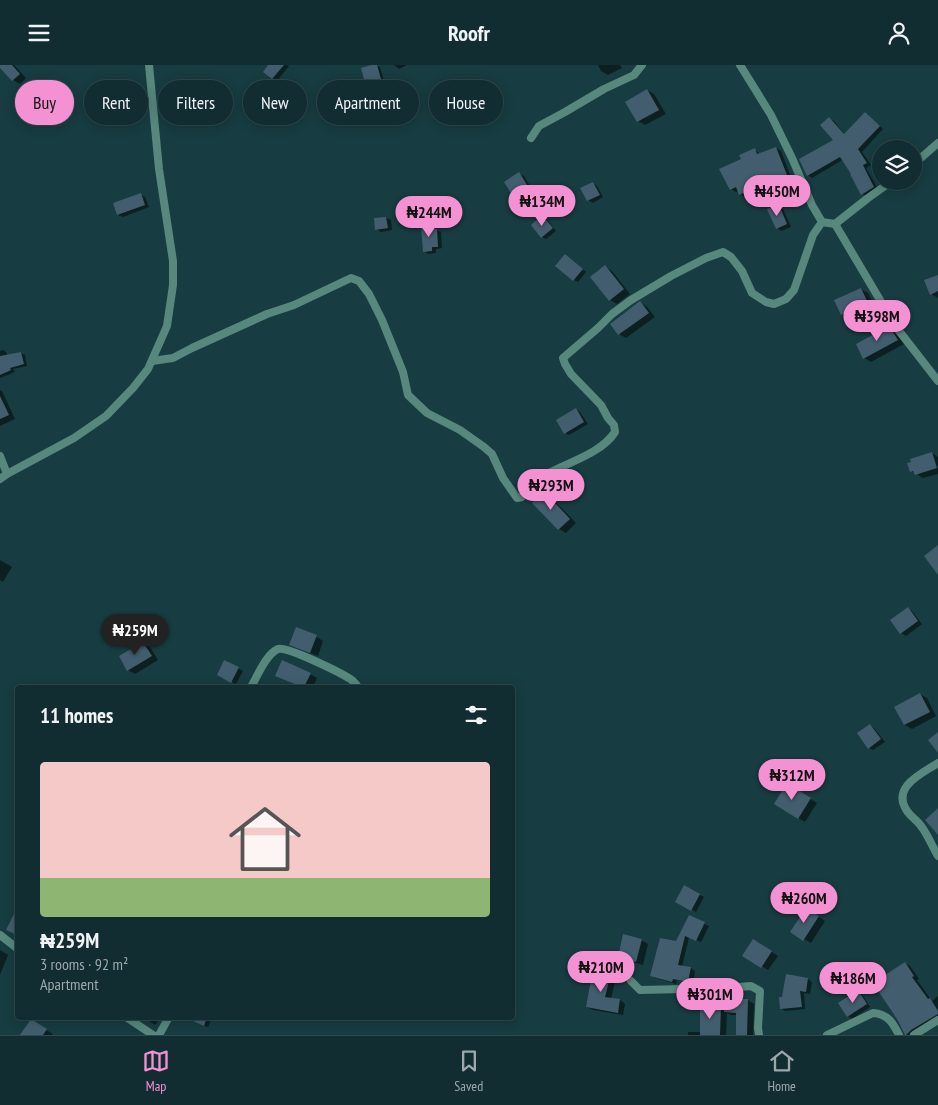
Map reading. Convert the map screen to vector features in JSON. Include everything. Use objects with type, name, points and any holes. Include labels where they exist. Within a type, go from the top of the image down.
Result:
[{"type":"street","points":[[0,456],[3,477],[74,437],[106,416],[148,369],[167,326],[173,285],[173,261],[159,169],[149,65]]},
{"type":"street","points":[[530,138],[539,126],[604,89],[634,75],[642,65]]},
{"type":"street","points":[[740,65],[771,115],[812,205],[822,222]]},
{"type":"street","points":[[922,158],[938,143]]},
{"type":"street","points":[[822,222],[835,223],[879,190]]},
{"type":"street","points":[[152,361],[173,358],[192,347],[268,314],[294,305],[351,278],[359,281],[369,294],[382,320],[403,372],[408,395],[427,413],[460,431],[492,454],[503,478],[517,498],[522,497],[534,483],[545,475],[598,449],[615,432],[614,425],[600,405],[571,374],[565,364],[564,358],[570,352],[612,314],[631,300],[671,276],[706,258],[723,252],[732,257],[742,271],[752,293],[766,302],[774,304],[786,299],[794,291],[813,235],[822,222]]},
{"type":"street","points":[[835,223],[896,327],[938,381]]},
{"type":"street","points":[[252,685],[269,656],[276,649],[283,648],[344,676],[356,685]]},
{"type":"street","points":[[938,763],[905,787],[902,801],[908,812],[921,825],[938,856]]},
{"type":"street","points":[[0,935],[15,947]]},
{"type":"street","points":[[631,981],[640,990],[751,986],[760,991],[759,1035]]},
{"type":"street","points":[[827,1035],[873,1013],[880,1013],[893,1023],[899,1035]]},
{"type":"street","points":[[130,1020],[153,1035]]},
{"type":"street","points":[[159,1035],[167,1020]]},
{"type":"street","points":[[914,1035],[938,1020]]},
{"type":"building","points":[[0,65],[12,65],[20,74],[12,81],[0,68]]},
{"type":"building","points":[[268,65],[284,65],[272,79],[263,72]]},
{"type":"building","points":[[377,65],[381,79],[364,80],[361,68]]},
{"type":"building","points":[[647,89],[659,110],[637,122],[625,102]]},
{"type":"building","points":[[865,112],[880,126],[858,149],[867,163],[863,165],[872,183],[872,188],[861,195],[840,157],[807,176],[799,159],[833,140],[820,125],[829,117],[844,134]]},
{"type":"building","points":[[776,147],[787,175],[768,181],[769,184],[739,195],[736,187],[730,190],[719,169],[741,159],[739,155],[755,148],[757,154]]},
{"type":"building","points":[[519,172],[529,188],[514,198],[504,182]]},
{"type":"building","points":[[593,182],[600,195],[587,201],[580,188]]},
{"type":"building","points":[[141,193],[145,205],[117,215],[113,203]]},
{"type":"building","points":[[779,205],[787,224],[776,229],[767,209]]},
{"type":"building","points":[[542,215],[553,228],[541,238],[531,225]]},
{"type":"building","points":[[386,217],[388,228],[375,230],[374,218]]},
{"type":"building","points":[[430,225],[431,229],[437,229],[438,247],[432,247],[432,251],[423,252],[421,226]]},
{"type":"building","points":[[565,254],[583,269],[573,281],[555,266]]},
{"type":"building","points":[[605,265],[624,289],[609,301],[590,277]]},
{"type":"building","points":[[938,275],[938,291],[930,295],[924,280]]},
{"type":"building","points":[[861,288],[868,303],[841,315],[834,300]]},
{"type":"building","points":[[640,301],[649,313],[618,335],[610,324]]},
{"type":"building","points":[[889,326],[898,340],[863,359],[856,344]]},
{"type":"building","points":[[21,352],[24,364],[10,368],[11,370],[0,375],[0,356]]},
{"type":"building","points":[[0,396],[9,415],[0,419]]},
{"type":"building","points":[[576,408],[584,422],[564,434],[556,420]]},
{"type":"building","points":[[932,452],[937,468],[915,475],[913,471],[910,472],[907,463],[911,462],[910,459]]},
{"type":"building","points":[[544,491],[570,519],[558,530],[532,503]]},
{"type":"building","points":[[938,545],[938,575],[924,556]]},
{"type":"building","points":[[908,607],[918,621],[900,634],[890,620]]},
{"type":"building","points":[[296,627],[317,635],[310,653],[289,645]]},
{"type":"building","points":[[143,642],[152,656],[127,671],[119,656]]},
{"type":"building","points":[[224,660],[239,667],[231,683],[217,675]]},
{"type":"building","points":[[282,660],[311,673],[305,685],[297,685],[275,676]]},
{"type":"building","points":[[920,693],[930,712],[904,725],[894,707]]},
{"type":"building","points":[[870,724],[881,739],[868,749],[857,733]]},
{"type":"building","points":[[938,732],[938,753],[928,740]]},
{"type":"building","points":[[787,783],[811,798],[798,819],[774,804]]},
{"type":"building","points":[[938,808],[938,835],[925,820]]},
{"type":"building","points":[[684,885],[700,894],[691,911],[675,902]]},
{"type":"building","points":[[806,908],[819,916],[803,941],[790,932]]},
{"type":"building","points":[[15,912],[15,934],[6,930]]},
{"type":"building","points":[[689,915],[705,922],[696,941],[685,936],[678,965],[691,967],[688,982],[673,979],[672,982],[650,976],[660,938],[676,941]]},
{"type":"building","points":[[623,934],[642,939],[636,962],[618,957]]},
{"type":"building","points":[[753,939],[772,951],[761,968],[742,956]]},
{"type":"building","points":[[905,962],[914,976],[912,977],[928,999],[930,998],[938,1011],[938,1014],[906,1035],[873,983]]},
{"type":"building","points":[[593,969],[611,973],[605,997],[620,999],[618,1013],[586,1007]]},
{"type":"building","points":[[786,974],[808,978],[806,992],[800,991],[802,1007],[780,1009],[779,997],[782,997]]},
{"type":"building","points":[[858,990],[867,1004],[847,1017],[838,1003]]},
{"type":"building","points":[[724,999],[748,999],[747,1035],[736,1035],[736,1013],[724,1012]]},
{"type":"building","points":[[700,1006],[721,1006],[720,1035],[700,1035]]},
{"type":"building","points":[[30,1020],[47,1029],[43,1035],[20,1035]]},
{"type":"building","points":[[191,1020],[206,1020],[204,1026]]}]
